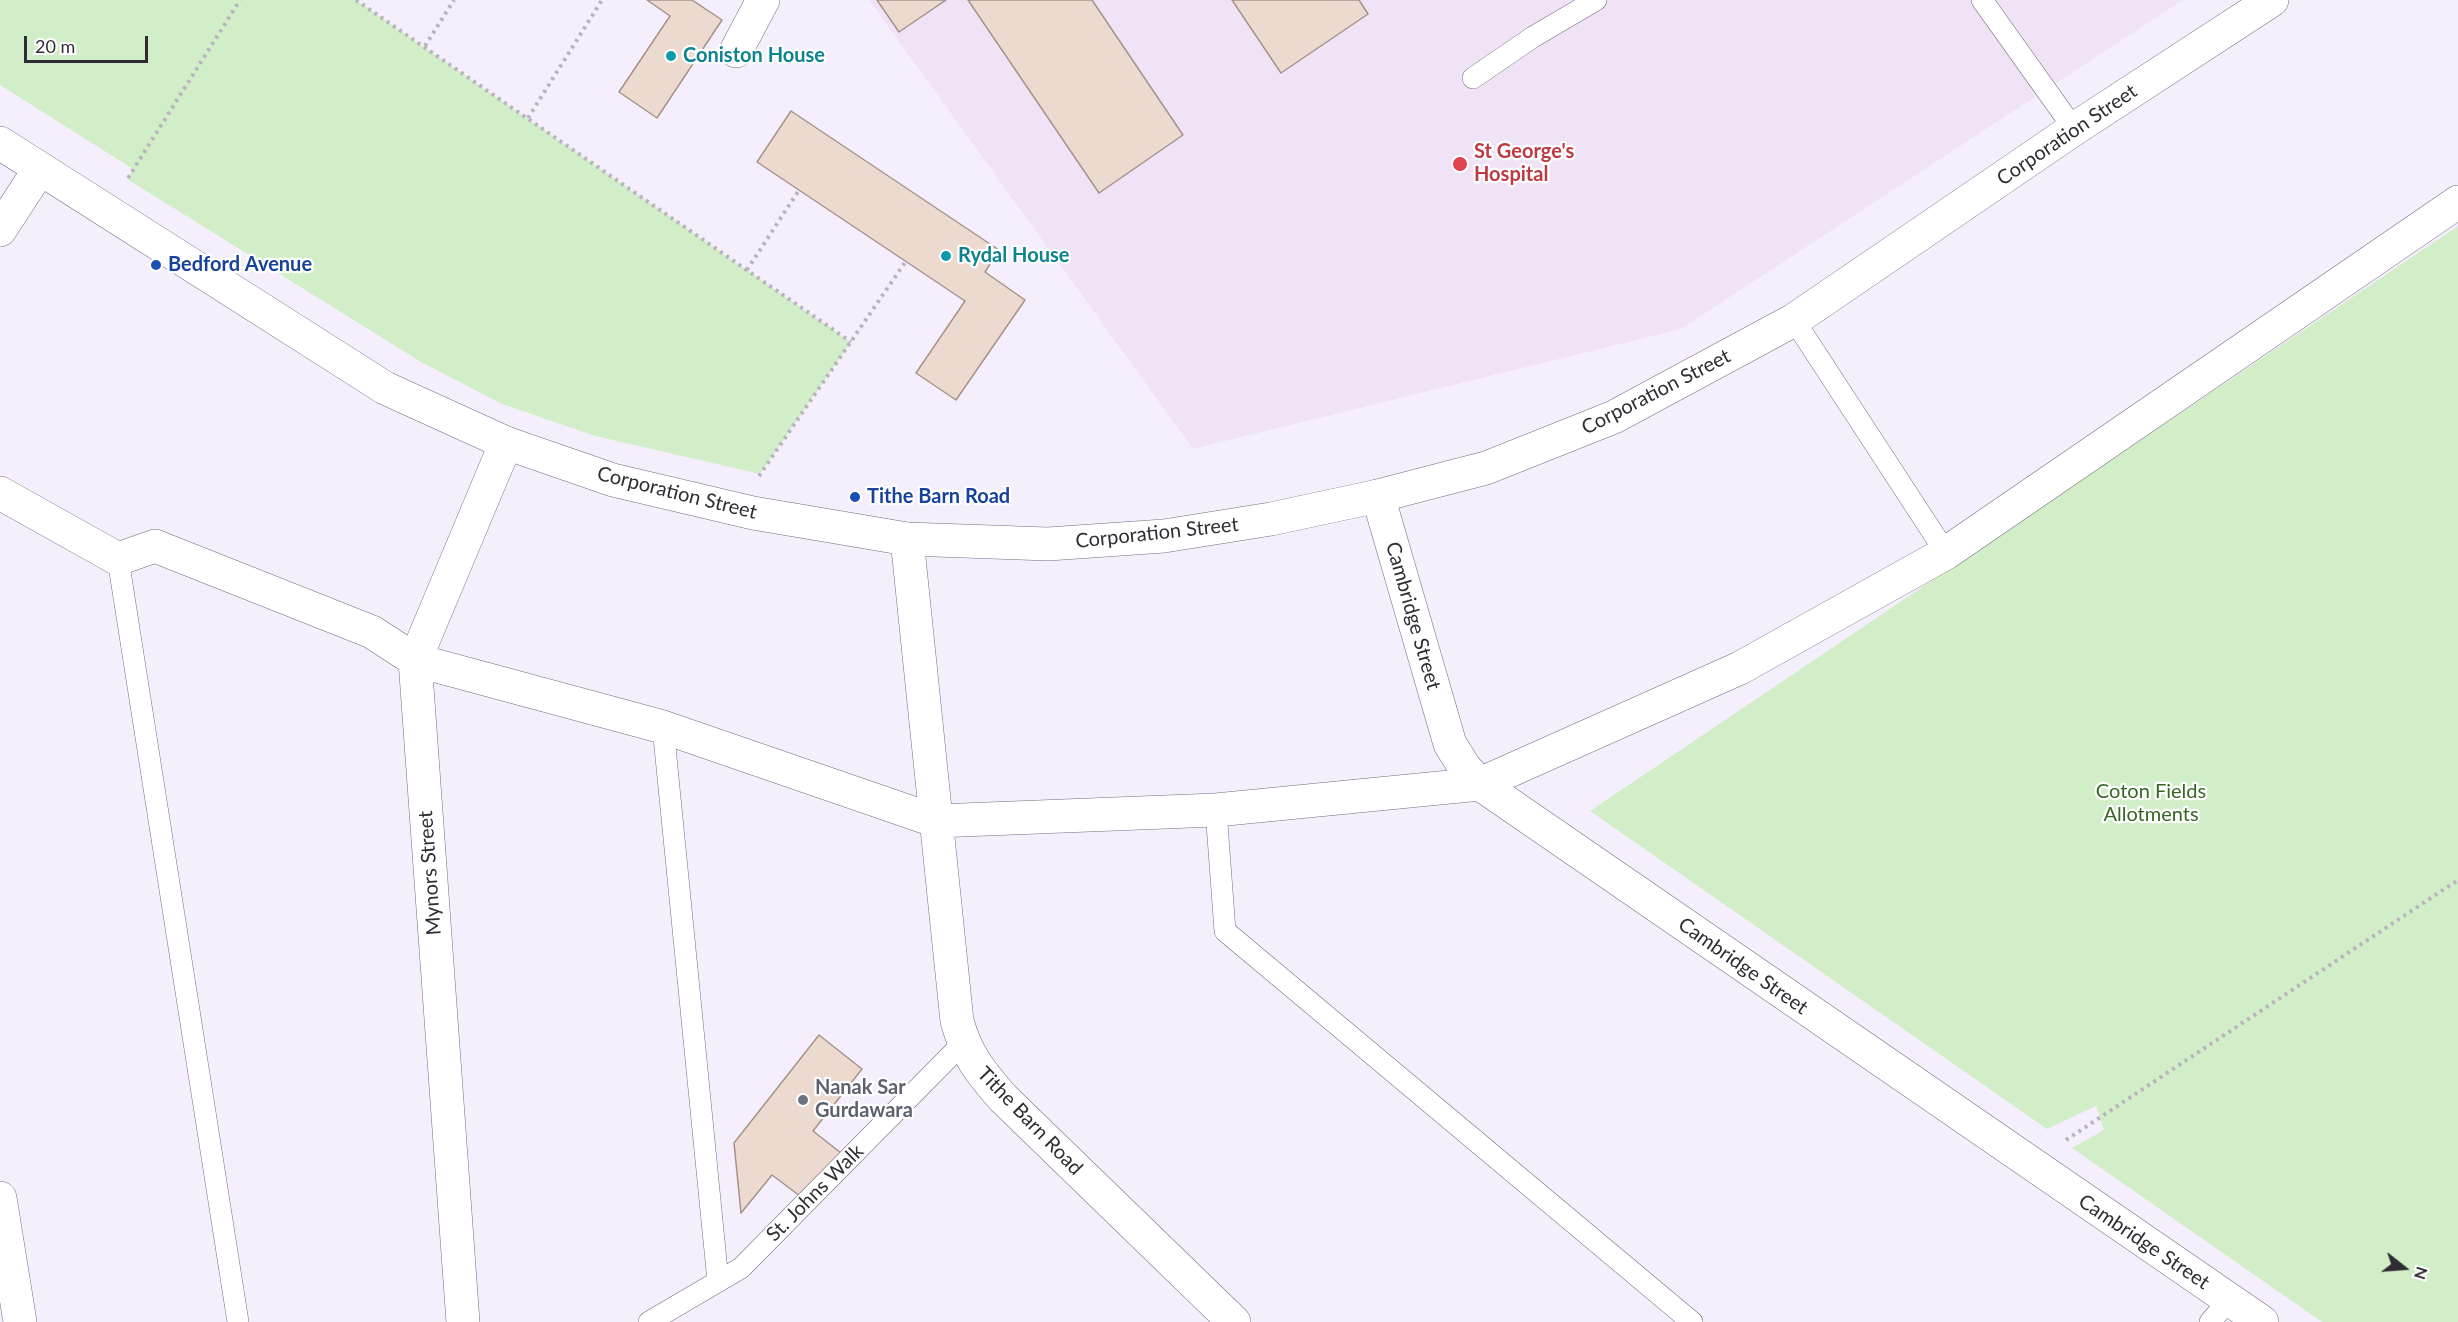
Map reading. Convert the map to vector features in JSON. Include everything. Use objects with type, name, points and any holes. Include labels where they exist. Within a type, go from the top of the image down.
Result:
[{"type":"street","points":[[736,51],[763,0]]},
{"type":"street","name":"Corporation Street","points":[[0,143],[39,170],[385,388],[506,443],[613,480],[753,513],[907,539],[1048,544],[1164,536],[1271,519],[1378,496],[1486,468],[1614,417],[1794,320],[2074,129],[2272,0]]},
{"type":"street","points":[[0,230],[39,170]]},
{"type":"street","points":[[0,493],[118,559],[155,546],[372,632],[415,660],[663,727],[936,821],[1216,810],[1480,784],[1740,669],[1946,553],[2458,202]]},
{"type":"street","name":"Mynors Street","points":[[463,1322],[415,660],[506,443]]},
{"type":"street","name":"Cambridge Street","points":[[1378,496],[1450,744],[1465,768],[1480,784],[2030,1165],[2220,1311],[2262,1322]]},
{"type":"street","name":"Tithe Barn Road","points":[[907,539],[957,1021],[963,1043],[975,1066],[1003,1098],[1234,1322]]},
{"type":"street","points":[[0,1198],[20,1322]]},
{"type":"lane","points":[[1473,78],[1533,37],[1596,0]]},
{"type":"lane","points":[[1982,0],[2074,129]]},
{"type":"lane","points":[[1794,320],[1946,553]]},
{"type":"lane","points":[[118,559],[238,1322]]},
{"type":"lane","points":[[663,727],[718,1281]]},
{"type":"lane","points":[[1216,810],[1225,931],[1692,1322]]},
{"type":"lane","name":"St. Johns Walk","points":[[649,1322],[741,1268],[963,1043]]},
{"type":"path","points":[[107,212],[240,0]]},
{"type":"path","points":[[356,0],[851,342]]},
{"type":"path","points":[[425,46],[454,0]]},
{"type":"path","points":[[528,118],[602,0]]},
{"type":"path","points":[[747,270],[799,190]]},
{"type":"path","points":[[753,513],[760,474],[906,261]]},
{"type":"path","points":[[2030,1165],[2458,880]]},
{"type":"shaded area","name":"St George's Hospital","points":[[869,0],[2183,0],[1681,329],[1193,449]]},
{"type":"green space","points":[[0,0],[356,0],[851,342],[760,474],[595,436],[502,404],[421,362],[127,179],[133,169],[0,85]]},
{"type":"green space","name":"Coton Fields Allotments","points":[[2458,226],[2458,1322],[2322,1322],[2072,1148],[2104,1130],[2096,1106],[2047,1129],[1590,811]]},
{"type":"building","name":"Coniston House","points":[[647,0],[692,0],[722,20],[657,118],[619,92],[670,16]]},
{"type":"building","points":[[877,0],[946,0],[899,32]]},
{"type":"building","points":[[968,0],[1092,0],[1183,135],[1099,193]]},
{"type":"building","points":[[1232,0],[1359,0],[1368,14],[1281,73]]},
{"type":"building","name":"Rydal House","points":[[791,111],[999,250],[985,272],[1025,300],[956,400],[916,373],[965,301],[757,162]]},
{"type":"building","name":"Nanak Sar Gurdawara","points":[[819,1035],[862,1069],[813,1131],[841,1153],[804,1199],[772,1175],[741,1213],[734,1143]]},
{"type":"place","name":"Coniston House","points":[[671,56]]},
{"type":"place","name":"St George's Hospital","points":[[1460,164]]},
{"type":"place","name":"Rydal House","points":[[946,256]]},
{"type":"place","name":"Bedford Avenue","points":[[156,265]]},
{"type":"place","name":"Tithe Barn Road","points":[[855,497]]},
{"type":"place","name":"Nanak Sar Gurdawara","points":[[803,1100]]}]
